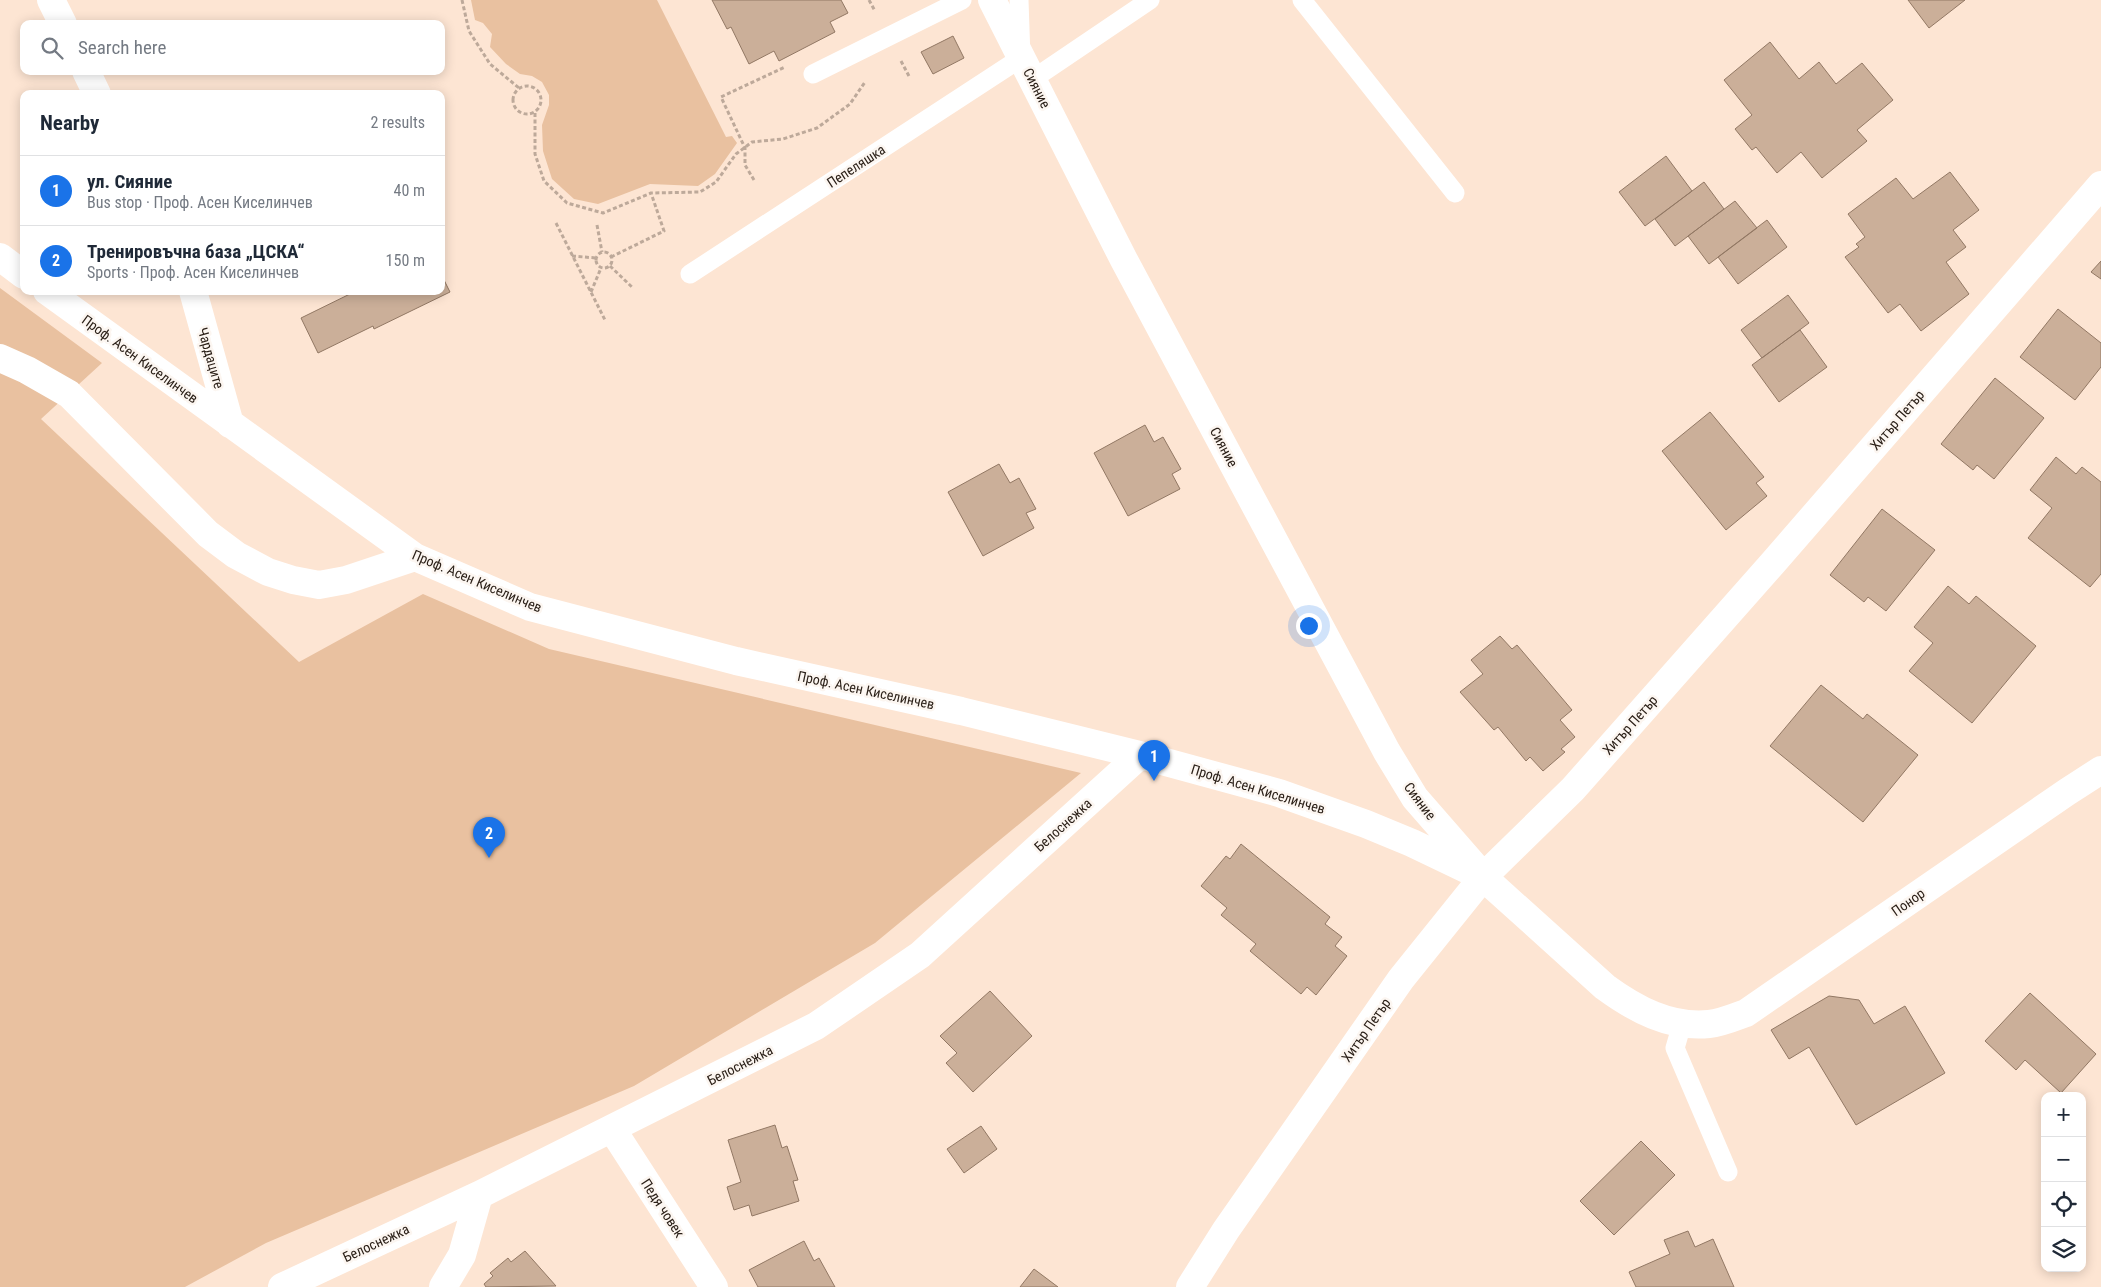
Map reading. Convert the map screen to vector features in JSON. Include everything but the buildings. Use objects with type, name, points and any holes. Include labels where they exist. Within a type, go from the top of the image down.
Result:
[{"type":"street","points":[[51,0],[61,20]]},
{"type":"street","name":"Сияние","points":[[992,0],[1129,269],[1387,752],[1415,798],[1483,877]]},
{"type":"street","points":[[88,75],[96,90]]},
{"type":"street","name":"Хитър Петър","points":[[1190,1287],[1226,1230],[1402,979],[1483,877],[1579,782],[1766,571],[2101,185]]},
{"type":"street","points":[[0,258],[20,272]]},
{"type":"street","name":"Проф. Асен Киселинчев","points":[[53,295],[414,557],[530,608],[736,661],[961,711],[1140,755],[1279,793],[1366,824],[1412,843],[1483,877],[1605,987],[1625,1002],[1659,1018],[1682,1024],[1710,1024]]},
{"type":"street","name":"Чардаците","points":[[194,295],[230,424]]},
{"type":"street","points":[[0,358],[27,370],[69,394],[208,534],[236,555],[268,572],[293,580],[319,585],[346,580],[414,557]]},
{"type":"street","name":"Белоснежка","points":[[282,1287],[479,1195],[816,1026],[920,954],[1140,755]]},
{"type":"street","name":"Понор","points":[[1710,1024],[1746,1013],[2050,803],[2101,770]]},
{"type":"street","name":"Педя човек","points":[[612,1129],[714,1287]]},
{"type":"street","points":[[443,1287],[462,1255],[479,1195]]},
{"type":"lane","points":[[813,74],[962,0]]},
{"type":"lane","points":[[1019,0],[1027,68]]},
{"type":"lane","name":"Пепеляшка","points":[[690,274],[1027,68],[1150,0]]},
{"type":"lane","points":[[1302,0],[1455,192]]},
{"type":"lane","points":[[1682,1024],[1675,1048],[1728,1172]]},
{"type":"path","points":[[462,0],[469,31],[490,64],[519,88],[532,87],[539,93],[542,102],[535,113],[536,154],[544,181],[567,203],[603,213],[651,193],[700,192],[716,182],[736,154],[752,142],[783,139],[817,128],[850,104],[869,76]]},
{"type":"path","points":[[519,88],[513,96],[513,106],[525,115],[535,113]]},
{"type":"path","points":[[611,257],[664,231],[651,193]]},
{"type":"path","points":[[556,223],[605,320]]},
{"type":"path","points":[[597,225],[602,252]]},
{"type":"path","points":[[572,256],[596,258],[602,252],[608,252],[612,262],[610,266]]},
{"type":"path","points":[[596,258],[597,265],[601,268]]},
{"type":"path","points":[[601,268],[610,266]]},
{"type":"path","points":[[610,266],[633,288]]},
{"type":"path","points":[[591,292],[601,268]]},
{"type":"shaded area","points":[[471,0],[657,0],[726,137],[732,136],[737,143],[715,174],[698,186],[650,184],[598,204],[574,199],[552,179],[543,151],[542,125],[549,105],[549,95],[542,82],[532,76],[520,74],[506,64],[490,47],[492,34],[483,23],[475,20]]},
{"type":"shaded area","points":[[0,288],[102,363],[41,419],[299,662],[423,594],[549,649],[1081,773],[875,943],[634,1086],[266,1243],[185,1287],[0,1287]]},
{"type":"place","name":"ул. Сияние","points":[[1154,781]]},
{"type":"place","name":"Тренировъчна база „ЦСКА“","points":[[489,858]]}]
